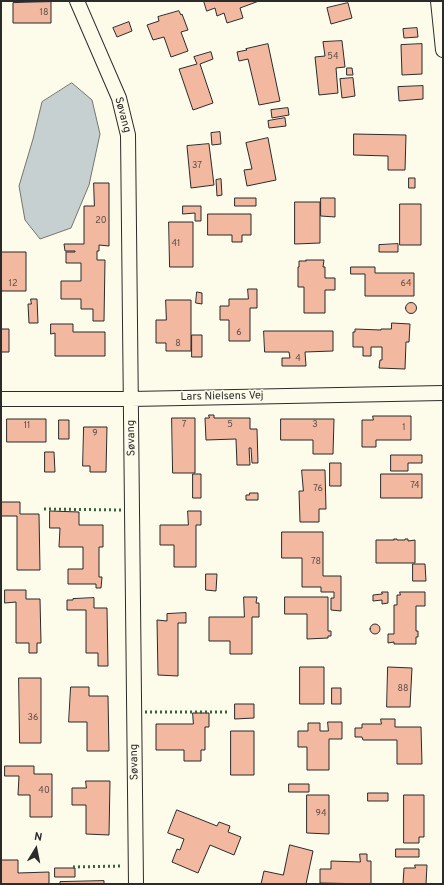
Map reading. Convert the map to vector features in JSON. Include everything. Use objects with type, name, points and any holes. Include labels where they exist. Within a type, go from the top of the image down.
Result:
[{"type":"street","name":"Søvang","points":[[77,1],[119,98],[128,135],[136,884]]},
{"type":"street","points":[[438,1],[443,50]]},
{"type":"street","name":"Lars Nielsens Vej","points":[[1,399],[131,399],[443,393]]},
{"type":"shaded area","points":[[72,83],[92,100],[100,134],[89,185],[71,228],[40,239],[25,220],[19,186],[42,102]]},
{"type":"building","points":[[204,1],[259,1],[240,8],[243,18],[227,23],[224,13],[217,16],[215,8],[207,11]]},
{"type":"building","points":[[51,2],[51,23],[13,23],[13,3]]},
{"type":"building","points":[[348,3],[352,18],[331,24],[327,8]]},
{"type":"building","points":[[179,11],[181,15],[182,14],[188,30],[181,32],[188,51],[171,57],[164,37],[153,40],[147,25],[159,21],[158,17]]},
{"type":"building","points":[[129,22],[132,31],[117,37],[113,28]]},
{"type":"building","points":[[417,28],[418,37],[404,38],[403,29]]},
{"type":"building","points":[[342,41],[345,67],[336,68],[338,93],[319,95],[315,57],[325,56],[323,42]]},
{"type":"building","points":[[268,44],[280,101],[259,105],[248,59],[239,61],[237,52]]},
{"type":"building","points":[[422,44],[422,74],[402,75],[401,45]]},
{"type":"building","points":[[211,52],[213,59],[200,64],[213,103],[193,110],[179,69],[197,64],[194,57]]},
{"type":"building","points":[[347,68],[352,68],[353,75],[347,75]]},
{"type":"building","points":[[353,78],[355,96],[342,98],[340,79]]},
{"type":"building","points":[[423,86],[423,99],[399,101],[398,87]]},
{"type":"building","points":[[288,108],[289,115],[272,118],[271,110]]},
{"type":"building","points":[[285,118],[286,126],[269,128],[268,121]]},
{"type":"building","points":[[220,132],[221,144],[212,145],[211,133]]},
{"type":"building","points":[[354,134],[406,135],[405,170],[388,170],[388,156],[354,155]]},
{"type":"building","points":[[268,138],[276,180],[247,186],[244,170],[252,169],[246,143]]},
{"type":"building","points":[[209,144],[214,185],[191,188],[187,146]]},
{"type":"building","points":[[409,178],[415,178],[415,188],[409,188]]},
{"type":"building","points":[[221,179],[222,195],[217,196],[216,180]]},
{"type":"building","points":[[94,183],[109,183],[109,246],[99,245],[99,251],[97,251],[97,260],[105,260],[104,321],[93,321],[93,309],[81,309],[81,299],[61,299],[61,281],[81,281],[81,263],[66,263],[66,252],[75,251],[65,251],[64,244],[84,244],[84,206],[94,206]]},
{"type":"building","points":[[235,198],[256,198],[256,206],[235,206]]},
{"type":"building","points":[[321,198],[335,198],[335,217],[321,216]]},
{"type":"building","points":[[295,202],[320,202],[320,243],[295,244]]},
{"type":"building","points":[[400,204],[421,204],[421,245],[400,245]]},
{"type":"building","points":[[183,206],[201,206],[201,221],[195,221],[195,213],[183,214]]},
{"type":"building","points":[[208,214],[251,214],[251,235],[242,235],[242,242],[232,242],[232,235],[208,235]]},
{"type":"building","points":[[169,222],[193,222],[193,267],[170,267]]},
{"type":"building","points":[[398,244],[398,252],[379,252],[379,245]]},
{"type":"building","points":[[1,252],[26,252],[26,291],[2,291]]},
{"type":"building","points":[[324,260],[323,267],[325,267],[325,278],[335,278],[335,290],[325,290],[325,313],[304,313],[304,287],[298,287],[298,267],[299,261]]},
{"type":"building","points":[[351,267],[375,267],[375,273],[414,273],[414,296],[365,296],[365,274],[351,274]]},
{"type":"building","points":[[248,289],[257,289],[257,308],[250,308],[250,341],[229,341],[229,320],[220,320],[220,306],[229,306],[229,299],[248,299]]},
{"type":"building","points":[[197,292],[202,293],[202,304],[196,303]]},
{"type":"building","points":[[31,299],[37,299],[38,323],[29,323],[28,304],[31,304]]},
{"type":"building","points":[[166,300],[191,300],[191,351],[166,351],[166,343],[156,343],[156,320],[166,320]]},
{"type":"building","points":[[409,303],[413,303],[415,304],[415,312],[409,313],[406,310],[406,306]]},
{"type":"building","points":[[392,323],[410,324],[409,342],[406,342],[405,369],[379,368],[380,360],[382,360],[382,347],[371,347],[371,356],[363,356],[363,347],[353,347],[353,332],[355,332],[355,329],[391,329]]},
{"type":"building","points":[[51,324],[73,324],[73,332],[105,332],[105,356],[55,356],[55,333],[51,334]]},
{"type":"building","points":[[1,329],[9,329],[9,352],[1,352]]},
{"type":"building","points":[[264,331],[333,331],[333,351],[305,352],[306,366],[282,366],[282,358],[290,358],[289,352],[265,352]]},
{"type":"building","points":[[192,335],[202,335],[202,357],[192,357]]},
{"type":"building","points":[[209,415],[214,415],[214,418],[250,418],[250,429],[257,429],[258,463],[252,463],[251,448],[249,448],[250,465],[237,465],[236,439],[206,440],[205,418],[209,418]]},
{"type":"building","points":[[373,416],[411,416],[411,440],[376,440],[376,447],[362,447],[362,420],[373,420]]},
{"type":"building","points":[[172,418],[195,418],[195,473],[173,473]]},
{"type":"building","points":[[7,419],[46,419],[46,442],[7,442]]},
{"type":"building","points":[[281,419],[334,419],[333,454],[313,454],[313,440],[281,440]]},
{"type":"building","points":[[59,420],[69,420],[69,439],[59,439]]},
{"type":"building","points":[[84,427],[107,427],[106,472],[90,472],[90,466],[83,466]]},
{"type":"building","points":[[45,452],[54,452],[55,472],[45,472]]},
{"type":"building","points":[[391,455],[422,455],[422,463],[408,463],[408,471],[391,471]]},
{"type":"building","points":[[330,463],[341,463],[341,486],[330,486]]},
{"type":"building","points":[[302,470],[325,470],[326,509],[319,509],[319,522],[300,522],[299,491],[303,491]]},
{"type":"building","points":[[193,474],[201,474],[201,498],[193,498]]},
{"type":"building","points":[[381,474],[422,474],[422,498],[381,498]]},
{"type":"building","points":[[250,493],[258,493],[258,500],[246,500],[246,495],[249,495]]},
{"type":"building","points":[[1,502],[20,502],[20,514],[39,514],[40,570],[17,570],[17,516],[1,516]]},
{"type":"building","points":[[50,511],[79,512],[79,525],[103,525],[103,547],[99,547],[99,577],[102,577],[101,588],[96,588],[96,584],[68,584],[68,569],[83,569],[83,547],[59,547],[60,528],[50,528]]},
{"type":"building","points":[[188,511],[201,511],[201,525],[196,525],[196,567],[174,567],[174,545],[160,545],[160,525],[188,525]]},
{"type":"building","points":[[282,532],[323,532],[323,576],[341,576],[341,611],[331,610],[331,598],[334,598],[334,592],[321,592],[321,587],[302,587],[302,558],[282,558]]},
{"type":"building","points":[[408,539],[408,541],[415,540],[415,563],[376,563],[376,540]]},
{"type":"building","points":[[413,564],[425,564],[426,581],[413,581]]},
{"type":"building","points":[[206,574],[217,574],[216,591],[206,590]]},
{"type":"building","points":[[5,590],[26,590],[26,599],[40,599],[41,643],[37,643],[37,653],[29,653],[29,643],[16,643],[16,602],[5,603]]},
{"type":"building","points":[[382,592],[388,592],[388,603],[382,604],[382,600],[373,601],[373,595],[382,594]]},
{"type":"building","points":[[400,592],[425,592],[425,606],[416,606],[416,631],[418,631],[418,637],[416,637],[416,644],[394,644],[394,642],[388,643],[388,634],[394,634],[394,605],[397,605],[397,595],[400,595]]},
{"type":"building","points":[[244,597],[257,597],[256,603],[259,603],[259,617],[252,617],[252,654],[230,654],[230,641],[209,641],[209,617],[244,617]]},
{"type":"building","points":[[285,597],[328,597],[328,631],[331,631],[331,636],[328,636],[328,638],[307,639],[307,614],[285,614]]},
{"type":"building","points":[[94,598],[94,608],[107,608],[108,666],[98,666],[98,653],[86,653],[86,610],[67,610],[67,600]]},
{"type":"building","points":[[186,613],[186,623],[178,623],[178,676],[158,675],[157,620],[167,621],[167,614]]},
{"type":"building","points":[[373,624],[377,624],[379,625],[379,633],[373,634],[370,631],[370,627]]},
{"type":"building","points":[[300,667],[324,667],[324,704],[300,704]]},
{"type":"building","points":[[388,667],[412,668],[410,707],[387,707]]},
{"type":"building","points":[[19,678],[41,678],[41,743],[20,743]]},
{"type":"building","points":[[71,687],[89,687],[89,696],[108,696],[109,751],[87,751],[87,722],[69,722]]},
{"type":"building","points":[[332,688],[341,688],[341,704],[332,704]]},
{"type":"building","points":[[235,704],[254,704],[254,718],[235,719]]},
{"type":"building","points":[[193,713],[209,713],[209,727],[205,727],[205,750],[201,750],[201,761],[184,761],[184,750],[156,750],[156,724],[193,724]]},
{"type":"building","points":[[381,719],[395,719],[395,727],[421,727],[422,764],[397,764],[397,740],[363,740],[362,737],[355,737],[355,728],[362,728],[362,724],[381,724]]},
{"type":"building","points":[[328,722],[342,722],[342,739],[329,739],[329,770],[307,770],[307,747],[298,747],[298,731],[308,731],[308,723],[320,723],[320,731],[328,731]]},
{"type":"building","points":[[231,731],[254,731],[254,775],[231,775]]},
{"type":"building","points":[[5,766],[34,766],[34,774],[52,774],[52,817],[30,817],[30,795],[18,795],[19,776],[5,776]]},
{"type":"building","points":[[86,781],[110,781],[109,835],[86,834],[86,805],[72,805],[72,788],[86,788]]},
{"type":"building","points":[[289,784],[309,784],[309,792],[289,792]]},
{"type":"building","points":[[368,793],[388,793],[388,801],[368,801]]},
{"type":"building","points":[[307,795],[329,795],[329,834],[307,833]]},
{"type":"building","points":[[404,795],[424,795],[424,837],[419,837],[419,843],[404,843]]},
{"type":"building","points":[[177,810],[217,826],[219,822],[230,826],[228,832],[241,837],[234,855],[210,845],[198,873],[172,862],[177,849],[180,850],[184,839],[168,833]]},
{"type":"building","points":[[290,845],[313,851],[306,884],[261,884],[264,871],[283,875]]},
{"type":"building","points":[[396,849],[419,849],[419,857],[396,857]]},
{"type":"building","points":[[360,854],[367,854],[367,861],[371,861],[371,884],[320,883],[320,869],[331,869],[331,861],[360,862]]},
{"type":"building","points":[[1,860],[18,860],[18,873],[49,872],[49,884],[1,884]]},
{"type":"building","points":[[415,865],[427,865],[426,884],[403,884],[404,868],[415,868]]},
{"type":"building","points":[[55,868],[75,868],[75,877],[55,877]]},
{"type":"building","points":[[104,881],[104,884],[60,884],[60,882]]},
{"type":"hedge","points":[[44,509],[122,510]]},
{"type":"hedge","points":[[145,712],[230,712]]},
{"type":"hedge","points":[[73,867],[123,866]]}]
